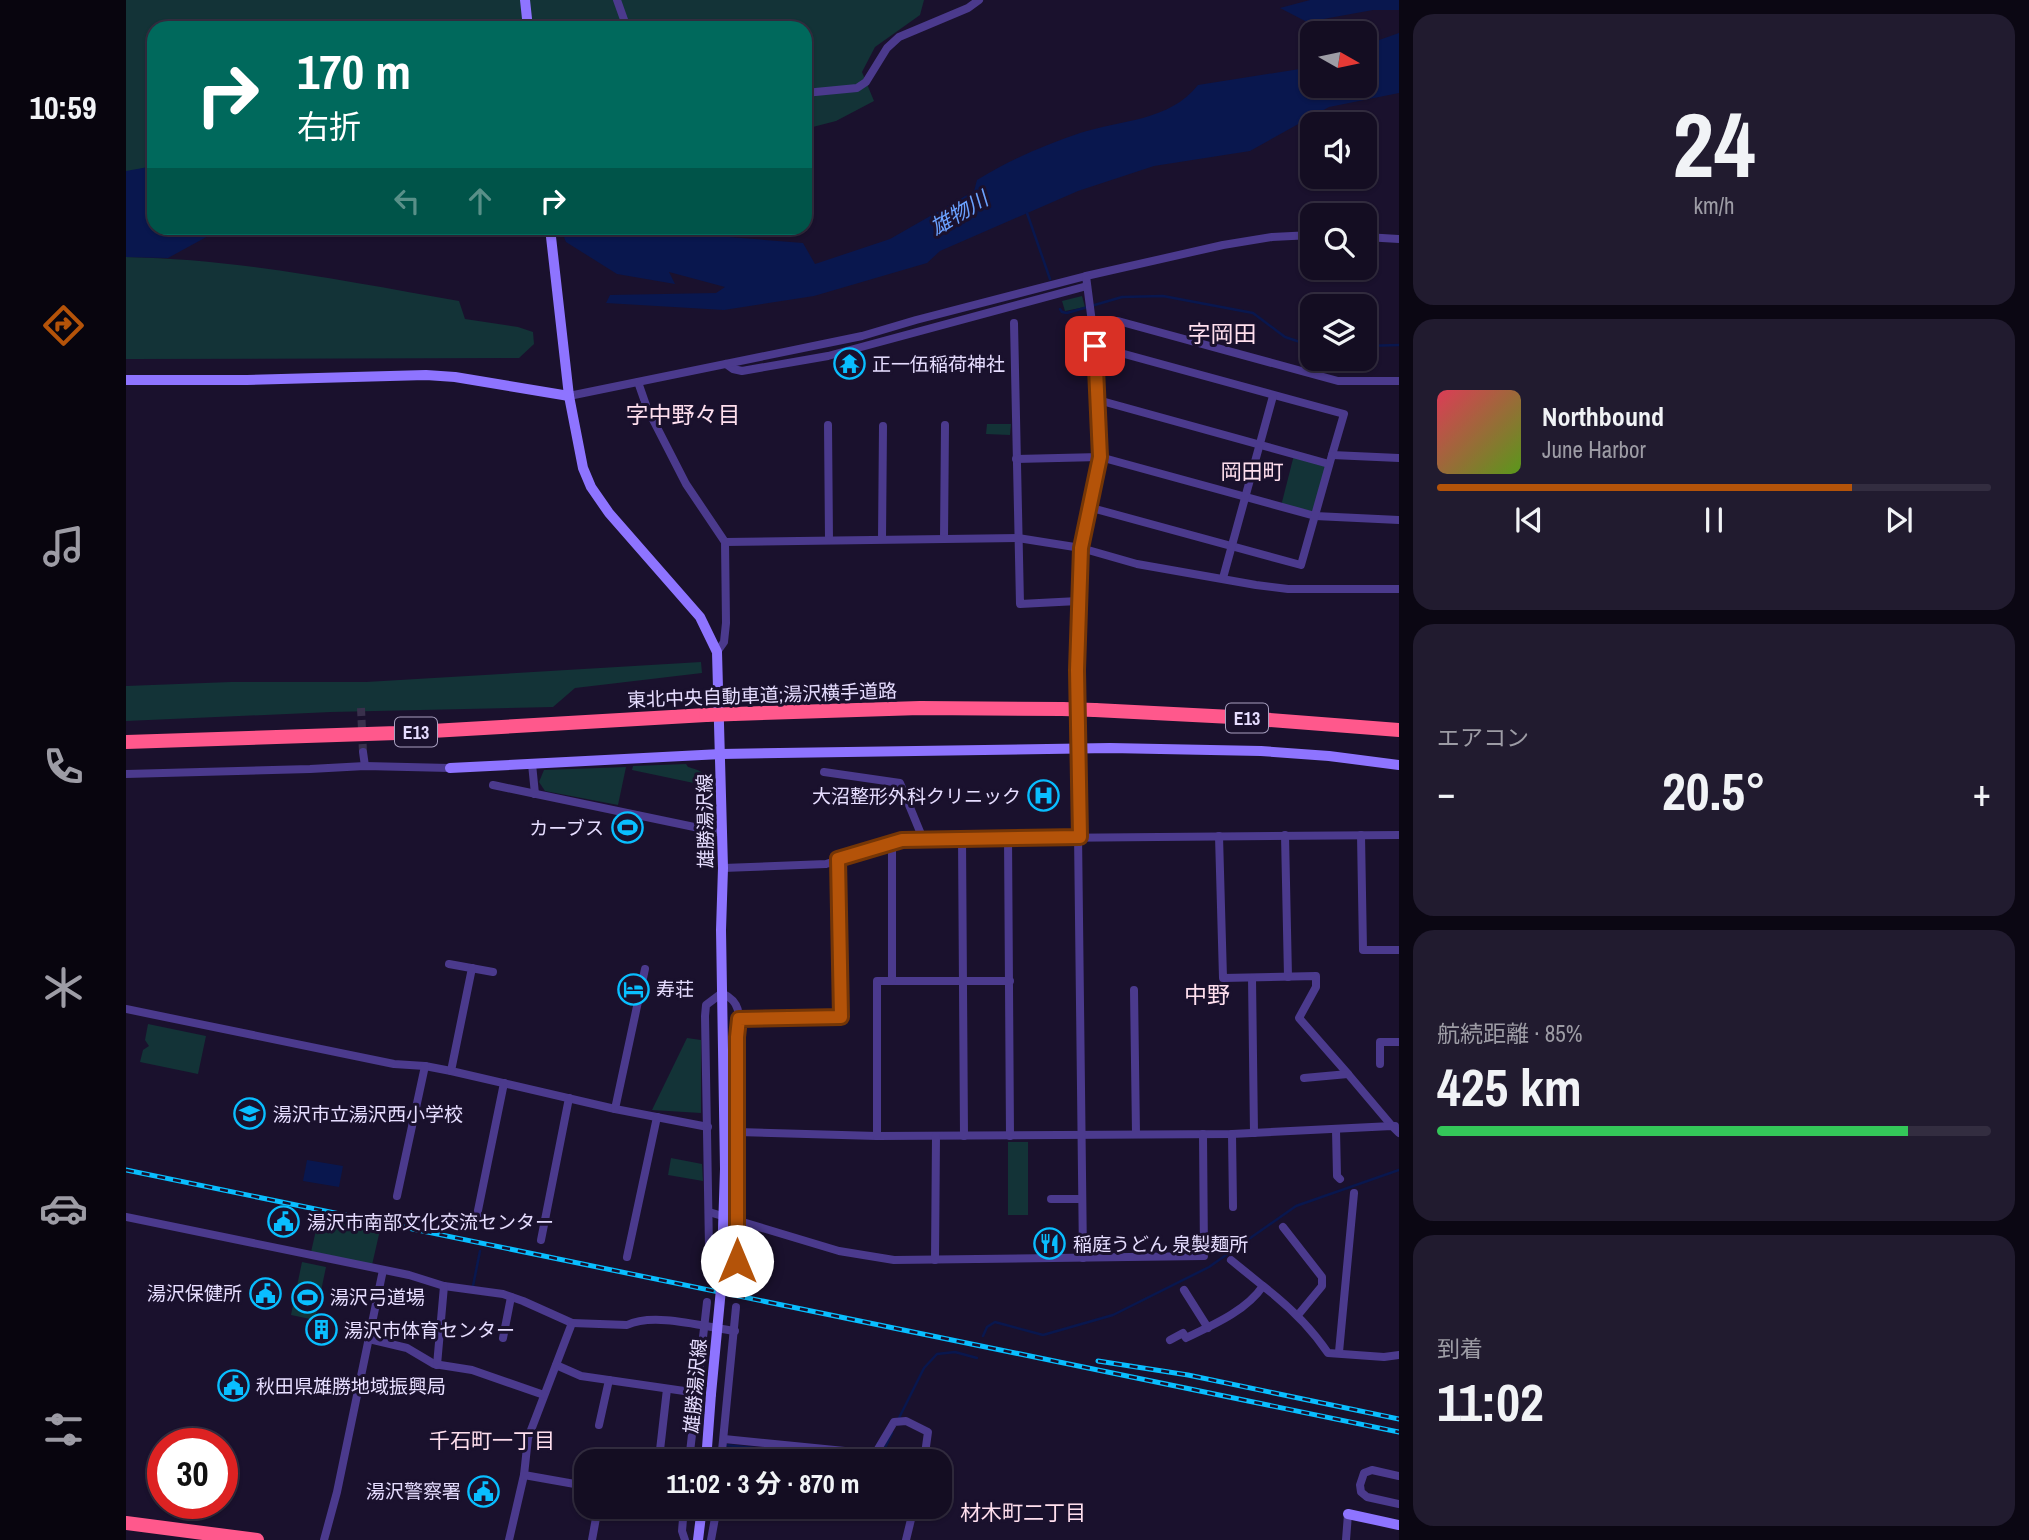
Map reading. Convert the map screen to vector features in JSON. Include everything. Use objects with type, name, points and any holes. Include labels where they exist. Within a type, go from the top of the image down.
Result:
[{"type":"highway","name":"東北中央自動車道;湯沢横手道路","points":[[126,742],[397,733],[706,715],[920,708],[1095,710],[1399,730]]},
{"type":"highway","points":[[126,1523],[257,1540]]},
{"type":"street","points":[[525,0],[527,21]]},
{"type":"street","points":[[617,0],[624,21]]},
{"type":"street","points":[[812,92],[857,88],[866,82],[887,48],[899,37],[968,8],[979,0]]},
{"type":"street","name":"雄勝湯沢線","points":[[551,235],[569,396],[583,468],[591,487],[610,513],[700,617],[717,652],[723,833],[725,1170],[721,1289],[707,1449]]},
{"type":"street","points":[[126,380],[426,375],[455,377],[569,396],[862,336],[1086,276],[1223,245],[1300,236]]},
{"type":"street","points":[[1377,238],[1399,239]]},
{"type":"street","points":[[1083,1258],[1077,748],[1078,601],[1081,548],[1100,457],[1095,346],[1086,276]]},
{"type":"street","points":[[726,363],[733,369],[742,371],[828,356],[1087,286]]},
{"type":"street","points":[[1092,325],[1118,321],[1338,382],[1399,380]]},
{"type":"street","points":[[1014,323],[1020,604],[1078,601]]},
{"type":"street","points":[[1088,507],[1301,565],[1343,414],[1095,346]]},
{"type":"street","points":[[638,382],[647,408],[686,484],[725,542],[726,623],[724,642],[717,652]]},
{"type":"street","points":[[1223,578],[1273,396]]},
{"type":"street","points":[[1098,400],[1258,445],[1331,460],[1399,458]]},
{"type":"street","points":[[828,425],[829,540]]},
{"type":"street","points":[[944,539],[945,425]]},
{"type":"street","points":[[882,539],[883,426]]},
{"type":"street","points":[[1016,459],[1100,457],[1315,516],[1399,520]]},
{"type":"street","points":[[725,542],[1018,538],[1081,548],[1137,564],[1288,589],[1399,589]]},
{"type":"street","points":[[126,774],[365,765],[450,768],[721,754],[1077,748],[1261,751],[1399,765]]},
{"type":"street","points":[[363,752],[365,765]]},
{"type":"street","points":[[532,764],[535,794]]},
{"type":"street","points":[[824,772],[900,783],[923,839]]},
{"type":"street","points":[[493,785],[723,833]]},
{"type":"street","points":[[1285,835],[1288,977]]},
{"type":"street","points":[[1361,835],[1363,950],[1399,950]]},
{"type":"street","points":[[723,868],[826,864],[902,840],[962,837],[1399,835]]},
{"type":"street","points":[[1008,836],[1010,1136]]},
{"type":"street","points":[[1219,836],[1223,978],[1316,976],[1316,987],[1299,1017],[1395,1125],[1399,1133]]},
{"type":"street","points":[[962,837],[964,1136]]},
{"type":"street","points":[[892,843],[892,981]]},
{"type":"street","points":[[739,1019],[841,1017],[838,859]]},
{"type":"street","points":[[449,964],[493,972]]},
{"type":"street","points":[[452,1071],[472,968]]},
{"type":"street","points":[[615,1108],[645,969]]},
{"type":"street","points":[[1252,978],[1254,1133]]},
{"type":"street","points":[[877,1136],[877,981],[1010,981]]},
{"type":"street","points":[[1134,990],[1136,1134]]},
{"type":"street","points":[[709,1248],[705,1016],[706,1005],[722,993],[732,998],[736,1004],[739,1019],[737,1282]]},
{"type":"street","points":[[126,1009],[394,1064],[452,1071],[708,1127]]},
{"type":"street","points":[[1380,1065],[1380,1042],[1399,1042]]},
{"type":"street","points":[[397,1196],[425,1066]]},
{"type":"street","points":[[1304,1078],[1348,1074]]},
{"type":"street","points":[[475,1225],[504,1083]]},
{"type":"street","points":[[541,1240],[569,1098]]},
{"type":"street","points":[[627,1257],[657,1116]]},
{"type":"street","points":[[738,1132],[877,1136],[1232,1134],[1395,1125]]},
{"type":"street","points":[[1336,1130],[1337,1176],[1340,1179]]},
{"type":"street","points":[[709,1212],[839,1251],[894,1260],[1204,1256],[1203,1134]]},
{"type":"street","points":[[1232,1134],[1233,1207]]},
{"type":"street","points":[[935,1260],[936,1136]]},
{"type":"street","points":[[1339,1352],[1354,1193]]},
{"type":"street","points":[[1051,1199],[1082,1199]]},
{"type":"street","points":[[126,1217],[383,1270],[444,1286],[511,1297],[572,1323],[627,1325],[634,1321],[656,1319],[735,1331]]},
{"type":"street","points":[[1283,1227],[1322,1277],[1322,1286],[1298,1315]]},
{"type":"street","points":[[1231,1260],[1298,1315],[1328,1353],[1384,1357],[1399,1355]]},
{"type":"street","points":[[324,1540],[383,1270]]},
{"type":"street","points":[[437,1365],[444,1286]]},
{"type":"street","points":[[1170,1340],[1184,1333],[1186,1338],[1208,1328],[1255,1299],[1263,1286]]},
{"type":"street","points":[[1184,1290],[1208,1328]]},
{"type":"street","points":[[503,1338],[511,1297]]},
{"type":"street","points":[[691,1449],[707,1302]]},
{"type":"street","points":[[723,1449],[736,1307]]},
{"type":"street","points":[[509,1540],[524,1475],[528,1438],[572,1323]]},
{"type":"street","points":[[369,1339],[407,1348],[437,1365],[472,1370],[544,1395]]},
{"type":"street","points":[[556,1365],[581,1376],[698,1393]]},
{"type":"street","points":[[599,1426],[610,1380]]},
{"type":"street","points":[[660,1449],[667,1389]]},
{"type":"street","points":[[878,1449],[894,1422],[906,1421],[928,1432],[927,1449]]},
{"type":"street","points":[[724,1438],[828,1449]]},
{"type":"street","points":[[1399,1476],[1372,1470],[1364,1473],[1360,1485],[1361,1492],[1367,1497],[1399,1504]]},
{"type":"street","points":[[524,1475],[574,1484]]},
{"type":"street","points":[[1346,1540],[1348,1514],[1399,1525]]},
{"type":"street","points":[[592,1540],[596,1519]]},
{"type":"street","points":[[683,1519],[682,1531],[685,1540]]},
{"type":"street","points":[[698,1540],[701,1519]]},
{"type":"street","points":[[711,1540],[715,1519]]},
{"type":"street","points":[[906,1540],[911,1519]]},
{"type":"green space","points":[[126,0],[924,0],[920,15],[875,47],[862,72],[874,101],[836,121],[812,127],[812,21],[147,21],[147,168],[126,172]]},
{"type":"green space","points":[[126,257],[252,267],[459,301],[465,319],[533,332],[534,344],[519,358],[126,359]]},
{"type":"green space","points":[[1082,296],[1085,307],[1065,311],[1062,301]]},
{"type":"green space","points":[[987,424],[1011,424],[1010,435],[986,434]]},
{"type":"green space","points":[[1294,455],[1329,464],[1315,516],[1281,506]]},
{"type":"green space","points":[[701,662],[702,673],[575,688],[553,707],[331,712],[126,721],[126,686],[231,682],[366,682]]},
{"type":"green space","points":[[686,764],[705,775],[708,786],[632,770],[633,766]]},
{"type":"green space","points":[[626,767],[618,805],[545,791],[539,782],[544,770]]},
{"type":"green space","points":[[148,1024],[206,1036],[198,1074],[140,1062],[143,1050],[149,1046],[145,1040]]},
{"type":"green space","points":[[687,1038],[701,1040],[701,1113],[652,1110]]},
{"type":"green space","points":[[1008,1142],[1028,1142],[1028,1215],[1008,1215]]},
{"type":"green space","points":[[671,1158],[702,1164],[703,1181],[668,1175]]},
{"type":"green space","points":[[319,1217],[380,1230],[372,1265],[311,1252]]},
{"type":"green space","name":"湯沢弓道場","points":[[302,1262],[326,1267],[315,1320],[291,1315]]},
{"type":"water","points":[[1310,0],[1399,0],[1399,10],[1373,10],[1312,21],[1305,21],[1280,8]]},
{"type":"water","points":[[1399,33],[1399,93],[1377,97],[1377,41]]},
{"type":"water","name":"雄物川","points":[[1300,69],[1300,98],[1374,98],[1329,107],[1320,112],[1300,112],[1300,123],[1250,151],[1154,166],[1078,191],[940,251],[927,263],[814,296],[724,310],[606,303],[610,295],[716,293],[725,287],[669,272],[675,284],[617,274],[566,242],[563,235],[705,235],[803,243],[815,264],[890,239],[974,191],[977,180],[1027,154],[1080,133],[1159,113],[1187,97],[1198,85]]},
{"type":"water","points":[[147,167],[147,235],[210,235],[168,258],[126,257],[126,171]]},
{"type":"water","points":[[307,1160],[343,1166],[339,1187],[303,1181]]},
{"type":"waterway","points":[[1027,213],[1050,279]]},
{"type":"waterway","points":[[1060,309],[1067,313],[1122,297],[1163,296],[1253,313],[1285,337],[1300,342]]},
{"type":"waterway","points":[[1377,346],[1399,345]]},
{"type":"waterway","points":[[983,1336],[987,1327],[995,1322],[1043,1335],[1113,1315],[1209,1267],[1296,1206],[1399,1170]]},
{"type":"waterway","points":[[473,1286],[480,1251]]},
{"type":"waterway","points":[[899,1418],[924,1368],[937,1354],[955,1352],[977,1358]]},
{"type":"waterway","points":[[725,1445],[875,1460],[882,1454],[892,1433]]},
{"type":"tunnel","points":[[361,708],[363,752]]},
{"type":"railway","points":[[126,1170],[1399,1432]]},
{"type":"railway","points":[[1098,1361],[1188,1375],[1399,1419]]},
{"type":"place","name":"正一伍稲荷神社","points":[[849,364]]},
{"type":"place","name":"大沼整形外科クリニック","points":[[1044,796]]},
{"type":"place","name":"カーブス","points":[[627,828]]},
{"type":"place","name":"寿荘","points":[[633,989]]},
{"type":"place","name":"湯沢市立湯沢西小学校","points":[[250,1114]]},
{"type":"place","name":"湯沢市南部文化交流センター","points":[[284,1222]]},
{"type":"place","name":"稲庭うどん 泉製麺所","points":[[1050,1244]]},
{"type":"place","name":"湯沢保健所","points":[[265,1293]]},
{"type":"place","name":"湯沢弓道場","points":[[307,1297]]},
{"type":"place","name":"湯沢市体育センター","points":[[321,1330]]},
{"type":"place","name":"秋田県雄勝地域振興局","points":[[233,1386]]},
{"type":"place","name":"湯沢警察署","points":[[484,1491]]},
{"type":"district","name":"字岡田","points":[[1222,333]]},
{"type":"district","name":"字中野々目","points":[[683,414]]},
{"type":"district","name":"岡田町","points":[[1252,471]]},
{"type":"district","name":"中野","points":[[1207,994]]},
{"type":"district","name":"千石町一丁目","points":[[492,1440]]},
{"type":"district","name":"材木町二丁目","points":[[1023,1512]]},
{"type":"route","points":[[737,1261],[739,1019],[841,1017],[838,859],[902,840],[1008,836],[1080,837],[1077,748],[1078,601],[1081,548],[1100,457],[1095,346]]}]
